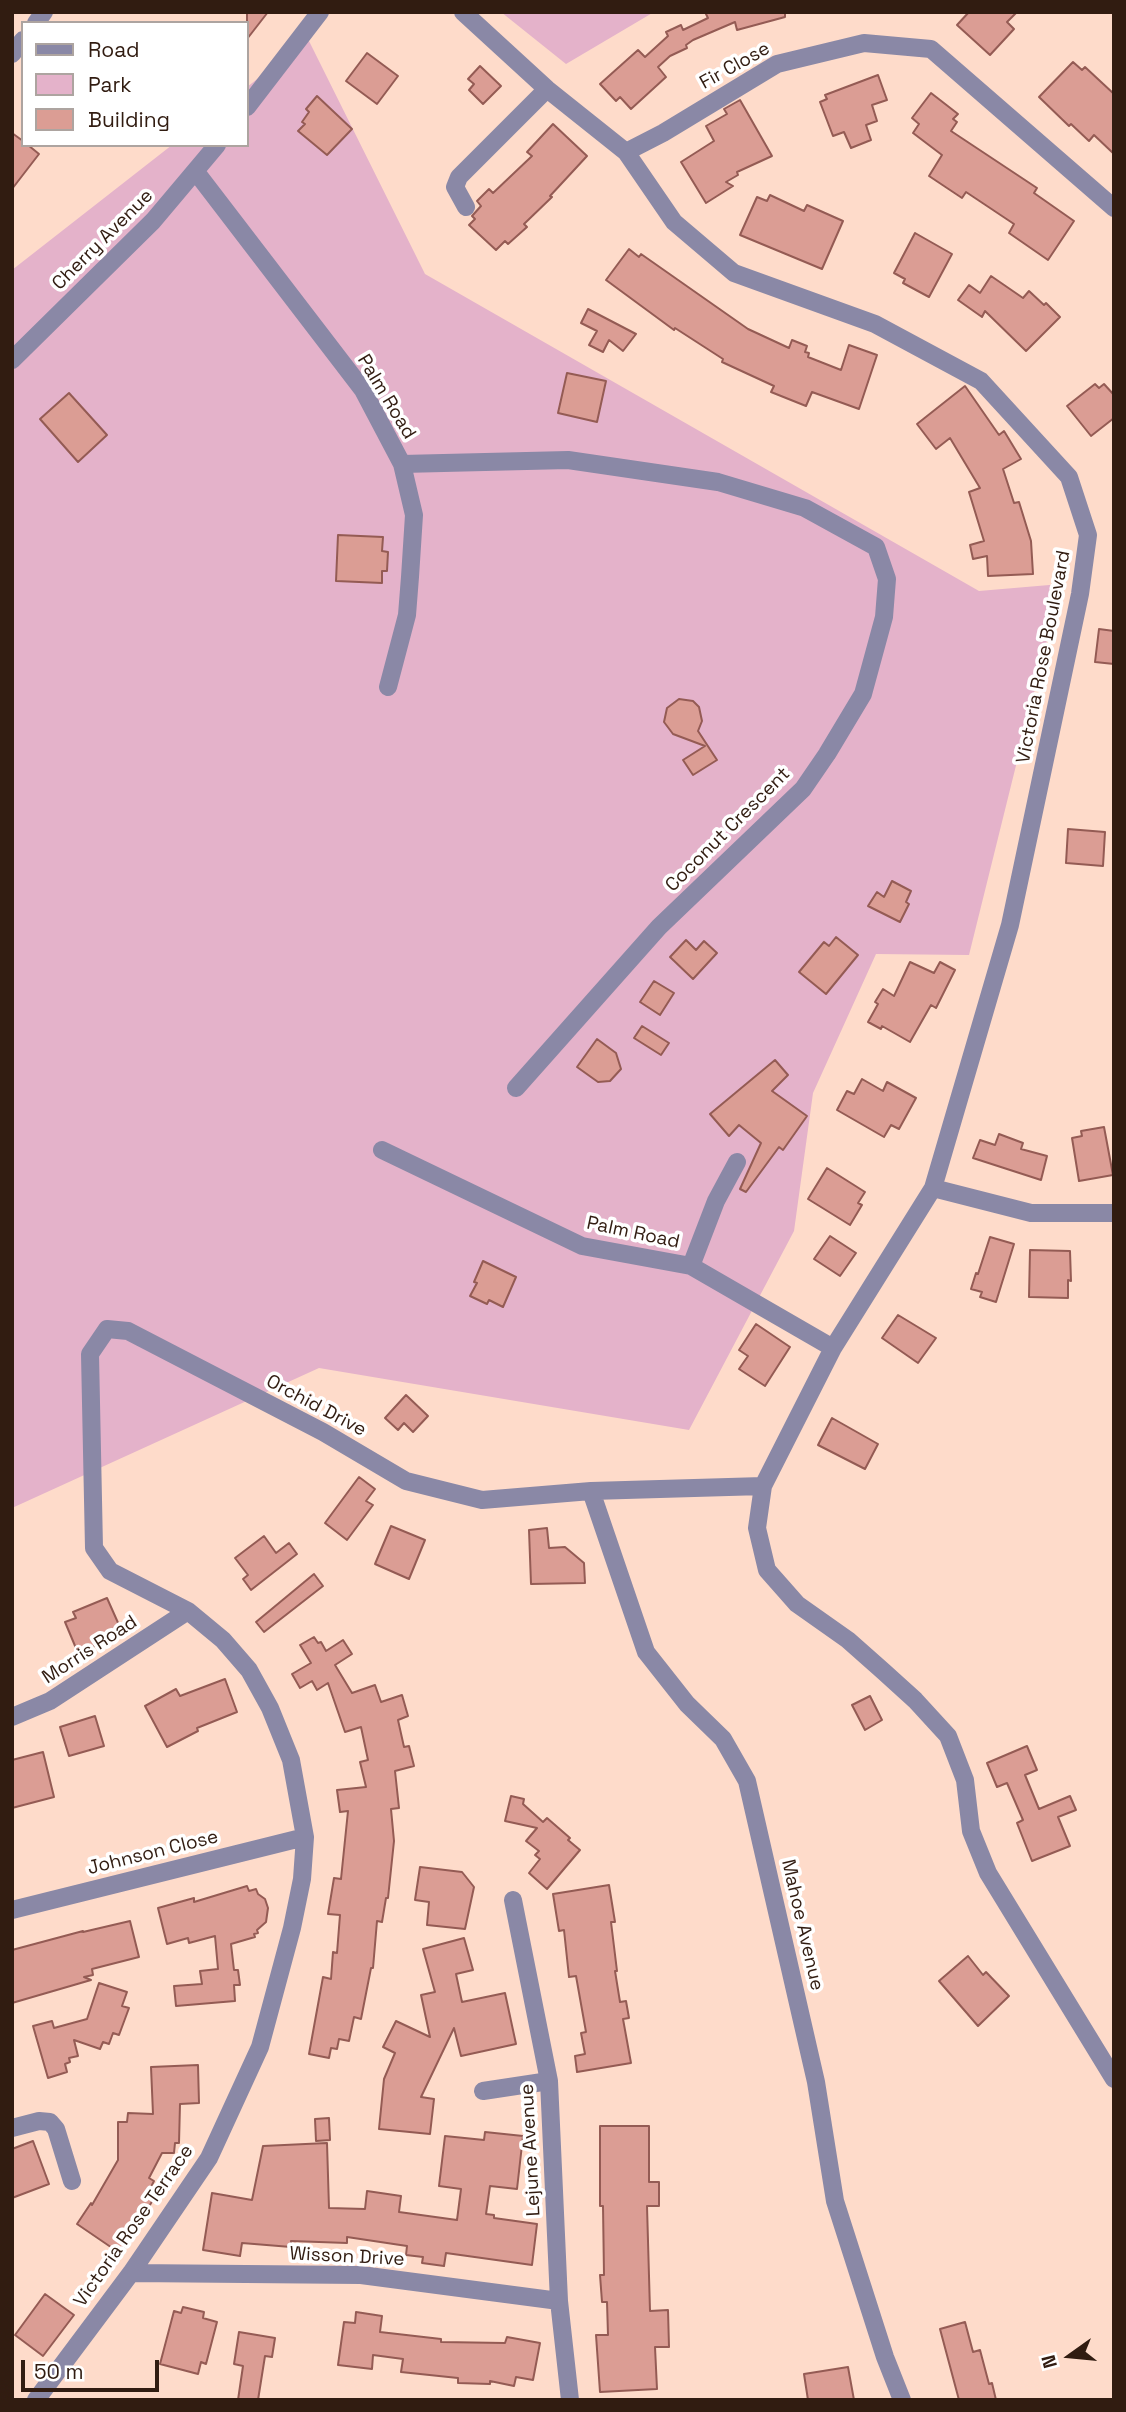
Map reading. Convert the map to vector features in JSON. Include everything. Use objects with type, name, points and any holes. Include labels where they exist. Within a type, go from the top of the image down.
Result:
[{"type":"street","points":[[248,106],[320,12]]},
{"type":"street","points":[[463,12],[548,89],[626,152]]},
{"type":"street","name":"Fir Close","points":[[626,152],[663,133],[777,64],[864,43],[931,48],[1114,208]]},
{"type":"street","points":[[466,207],[456,187],[459,177],[548,89]]},
{"type":"street","name":"Cherry Avenue","points":[[12,360],[153,222],[215,147]]},
{"type":"street","name":"Victoria Rose Boulevard","points":[[626,152],[674,222],[734,273],[874,324],[981,380],[1069,477],[1088,535],[1080,594],[1010,925],[933,1188],[833,1348],[763,1486]]},
{"type":"street","name":"Palm Road","points":[[196,172],[363,390],[402,464],[414,515],[407,615],[388,687]]},
{"type":"street","name":"Coconut Crescent","points":[[402,464],[568,460],[718,482],[805,508],[876,547],[887,579],[884,617],[863,694],[803,789],[659,928],[516,1088]]},
{"type":"street","name":"Palm Road","points":[[382,1150],[582,1246],[691,1266],[833,1348]]},
{"type":"street","points":[[691,1266],[716,1201],[737,1162]]},
{"type":"street","points":[[933,1188],[1031,1213],[1114,1213]]},
{"type":"street","name":"Orchid Drive","points":[[110,1571],[94,1548],[90,1353],[107,1329],[128,1331],[323,1432],[406,1480],[481,1500],[590,1491],[763,1486]]},
{"type":"street","points":[[763,1486],[757,1528],[767,1570],[797,1604],[848,1640],[915,1700],[948,1735],[965,1780],[971,1830],[988,1873],[1114,2079]]},
{"type":"street","name":"Mahoe Avenue","points":[[590,1491],[646,1652],[687,1704],[723,1739],[747,1781],[816,2082],[835,2201],[885,2357],[902,2400]]},
{"type":"street","name":"Victoria Rose Terrace","points":[[36,2400],[131,2273],[209,2158],[260,2047],[292,1928],[302,1879],[305,1837],[291,1760],[271,1708],[249,1670],[223,1640],[188,1611],[110,1571]]},
{"type":"street","name":"Morris Road","points":[[12,1717],[50,1701],[188,1611]]},
{"type":"street","name":"Johnson Close","points":[[12,1910],[305,1837]]},
{"type":"street","name":"Lejune Avenue","points":[[513,1900],[549,2081],[559,2301],[570,2400]]},
{"type":"street","points":[[483,2091],[549,2081]]},
{"type":"street","points":[[12,2128],[39,2121],[50,2122],[57,2129],[72,2181]]},
{"type":"street","name":"Wisson Drive","points":[[131,2273],[362,2275],[559,2301]]},
{"type":"green space","points":[[501,12],[654,12],[566,64]]},
{"type":"green space","points":[[308,39],[425,274],[979,591],[1061,584],[969,955],[876,954],[813,1093],[794,1231],[689,1430],[319,1368],[12,1508],[12,270],[169,147],[248,147],[248,86]]},
{"type":"building","points":[[247,12],[268,12],[248,38]]},
{"type":"building","points":[[705,12],[785,12],[785,17],[737,30],[735,22],[693,40],[686,45],[687,48],[670,56],[658,67],[666,77],[631,109],[620,97],[616,101],[600,84],[638,50],[645,57],[668,36],[666,32],[681,25],[683,30],[708,18]]},
{"type":"building","points":[[969,12],[1017,12],[1007,22],[1014,29],[990,55],[957,25]]},
{"type":"building","points":[[367,53],[398,76],[377,104],[346,81]]},
{"type":"building","points":[[1073,62],[1082,70],[1085,67],[1114,94],[1114,154],[1094,135],[1089,141],[1071,124],[1069,126],[1039,97]]},
{"type":"building","points":[[480,66],[501,86],[483,104],[469,90],[474,84],[468,79]]},
{"type":"building","points":[[878,75],[887,100],[872,105],[877,121],[866,125],[871,140],[851,148],[844,132],[833,136],[820,102],[827,99],[825,95]]},
{"type":"building","points":[[931,93],[958,114],[953,119],[957,122],[951,131],[1037,188],[1034,193],[1074,221],[1048,260],[1009,233],[1014,224],[966,192],[962,198],[929,176],[942,155],[913,133],[919,124],[912,118]]},
{"type":"building","points":[[317,96],[352,129],[327,155],[298,131],[305,124],[302,122],[309,112],[306,109]]},
{"type":"building","points":[[740,100],[772,156],[737,172],[738,175],[726,182],[733,186],[706,203],[681,162],[714,141],[706,126],[727,114],[724,109]]},
{"type":"building","points":[[553,124],[587,156],[550,196],[552,197],[524,224],[527,227],[508,244],[505,241],[496,250],[469,225],[475,219],[472,216],[481,206],[477,201],[489,189],[493,193],[532,156],[527,152]]},
{"type":"building","points":[[12,133],[21,140],[21,147],[30,147],[39,154],[12,189]]},
{"type":"building","points":[[770,195],[804,211],[807,205],[843,221],[822,269],[740,235],[757,197],[767,201]]},
{"type":"building","points":[[915,233],[952,254],[929,297],[903,283],[905,279],[894,273]]},
{"type":"building","points":[[629,249],[639,257],[641,254],[748,329],[789,348],[792,340],[807,346],[805,352],[809,353],[808,357],[841,370],[849,345],[877,355],[859,409],[812,392],[806,406],[771,392],[774,386],[722,362],[723,359],[675,328],[674,330],[606,280]]},
{"type":"building","points":[[991,276],[1023,298],[1029,291],[1060,317],[1026,351],[985,311],[982,317],[958,300],[969,285],[980,293]]},
{"type":"building","points":[[588,309],[636,334],[623,351],[609,340],[603,352],[589,345],[597,331],[581,323]]},
{"type":"building","points":[[567,373],[606,381],[597,422],[558,413]]},
{"type":"building","points":[[1095,384],[1099,388],[1104,384],[1114,395],[1114,418],[1091,436],[1067,406]]},
{"type":"building","points":[[965,386],[999,435],[1004,431],[1021,459],[1003,469],[1014,503],[1019,502],[1031,541],[1033,574],[988,576],[987,556],[973,559],[970,545],[984,541],[969,492],[980,488],[950,438],[936,449],[917,424]]},
{"type":"building","points":[[69,393],[107,435],[78,462],[40,419]]},
{"type":"building","points":[[338,535],[383,537],[382,551],[388,552],[387,571],[382,571],[382,583],[336,581]]},
{"type":"building","points":[[1099,629],[1114,631],[1114,664],[1095,662]]},
{"type":"building","points":[[679,699],[693,701],[699,707],[702,721],[698,731],[717,760],[693,775],[683,760],[705,746],[673,734],[664,722],[667,708]]},
{"type":"building","points":[[1068,829],[1105,832],[1103,866],[1066,863]]},
{"type":"building","points":[[892,881],[911,891],[906,902],[909,904],[900,922],[868,906],[877,892],[884,897]]},
{"type":"building","points":[[836,937],[858,955],[826,994],[799,972],[824,942],[829,946]]},
{"type":"building","points":[[686,940],[696,950],[704,941],[717,953],[693,979],[670,957]]},
{"type":"building","points":[[910,962],[934,973],[940,962],[955,970],[936,1008],[931,1005],[910,1042],[882,1026],[881,1029],[868,1022],[883,989],[894,996]]},
{"type":"building","points":[[654,981],[674,993],[660,1015],[640,1002]]},
{"type":"building","points":[[642,1026],[669,1043],[661,1055],[634,1038]]},
{"type":"building","points":[[597,1039],[616,1053],[621,1069],[610,1081],[598,1082],[577,1067]]},
{"type":"building","points":[[775,1060],[788,1075],[772,1091],[807,1116],[783,1150],[779,1147],[746,1192],[740,1189],[761,1143],[739,1125],[729,1136],[710,1114]]},
{"type":"building","points":[[862,1079],[883,1091],[887,1082],[916,1098],[899,1129],[891,1125],[884,1137],[837,1110],[847,1091],[854,1094]]},
{"type":"building","points":[[1104,1127],[1113,1175],[1079,1181],[1072,1138],[1082,1136],[1081,1131]]},
{"type":"building","points":[[999,1134],[1023,1143],[1021,1149],[1047,1156],[1041,1180],[973,1158],[980,1140],[995,1145]]},
{"type":"building","points":[[827,1168],[865,1192],[858,1203],[862,1205],[850,1225],[808,1199]]},
{"type":"building","points":[[830,1236],[856,1253],[840,1276],[814,1259]]},
{"type":"building","points":[[990,1237],[1014,1244],[996,1302],[980,1297],[982,1292],[971,1289]]},
{"type":"building","points":[[1030,1250],[1070,1251],[1071,1281],[1068,1280],[1068,1298],[1029,1297]]},
{"type":"building","points":[[483,1261],[516,1277],[503,1307],[489,1300],[487,1304],[470,1296]]},
{"type":"building","points":[[898,1315],[936,1338],[918,1363],[882,1338]]},
{"type":"building","points":[[756,1324],[790,1347],[765,1386],[739,1369],[748,1356],[739,1350]]},
{"type":"building","points":[[406,1395],[428,1416],[413,1432],[404,1423],[398,1430],[385,1418]]},
{"type":"building","points":[[832,1418],[878,1444],[865,1469],[818,1445]]},
{"type":"building","points":[[359,1477],[375,1489],[366,1501],[373,1505],[347,1540],[325,1523]]},
{"type":"building","points":[[391,1526],[425,1540],[409,1579],[375,1564]]},
{"type":"building","points":[[547,1528],[549,1548],[565,1547],[584,1563],[585,1583],[531,1584],[529,1530]]},
{"type":"building","points":[[264,1536],[276,1553],[289,1543],[297,1554],[251,1590],[243,1579],[248,1575],[235,1558]]},
{"type":"building","points":[[314,1574],[323,1586],[264,1632],[256,1622]]},
{"type":"building","points":[[107,1598],[123,1634],[78,1653],[65,1622],[76,1618],[73,1612]]},
{"type":"building","points":[[314,1637],[326,1651],[343,1640],[352,1654],[335,1665],[352,1693],[375,1685],[381,1702],[402,1695],[408,1716],[398,1720],[404,1747],[409,1746],[414,1766],[395,1771],[399,1808],[391,1809],[394,1841],[388,1898],[382,1922],[377,1921],[373,1968],[361,2019],[354,2017],[349,2041],[339,2039],[337,2049],[331,2048],[329,2058],[309,2054],[323,1977],[331,1979],[333,1952],[337,1953],[340,1915],[328,1914],[334,1878],[341,1879],[348,1811],[340,1812],[337,1790],[366,1787],[360,1762],[368,1760],[361,1727],[345,1732],[328,1683],[317,1690],[312,1681],[300,1688],[292,1674],[311,1663],[300,1645]]},
{"type":"building","points":[[225,1679],[237,1712],[197,1728],[198,1731],[167,1747],[145,1706],[176,1689],[180,1696]]},
{"type":"building","points":[[870,1696],[882,1720],[865,1730],[852,1705]]},
{"type":"building","points":[[95,1716],[104,1746],[69,1756],[60,1727]]},
{"type":"building","points":[[1027,1746],[1037,1770],[1025,1775],[1039,1809],[1070,1796],[1076,1810],[1058,1817],[1070,1846],[1032,1861],[1017,1823],[1023,1820],[1007,1783],[997,1787],[987,1763]]},
{"type":"building","points":[[43,1752],[54,1797],[12,1808],[12,1760]]},
{"type":"building","points":[[511,1796],[524,1799],[523,1804],[543,1822],[547,1818],[580,1850],[547,1889],[529,1873],[540,1859],[535,1855],[539,1851],[526,1841],[537,1828],[505,1821]]},
{"type":"building","points":[[420,1867],[462,1872],[474,1887],[465,1929],[427,1925],[429,1902],[415,1900]]},
{"type":"building","points":[[609,1885],[615,1922],[611,1922],[615,1971],[620,2002],[626,2001],[629,2018],[623,2019],[631,2063],[577,2072],[575,2056],[585,2054],[581,2033],[586,2032],[576,1976],[569,1977],[564,1930],[559,1931],[553,1894]]},
{"type":"building","points":[[247,1886],[249,1891],[256,1889],[265,1899],[268,1908],[266,1922],[257,1930],[258,1933],[254,1934],[255,1937],[231,1944],[234,1970],[238,1970],[240,1985],[234,1985],[235,2001],[176,2006],[174,1986],[202,1984],[200,1971],[218,1969],[215,1936],[189,1943],[188,1938],[167,1944],[158,1908],[194,1898],[194,1902]]},
{"type":"building","points":[[130,1921],[139,1957],[92,1969],[93,1975],[84,1977],[91,1980],[12,2003],[12,1950]]},
{"type":"building","points":[[464,1938],[473,1970],[456,1974],[462,2002],[505,1993],[516,2044],[461,2056],[454,2028],[421,2097],[434,2099],[430,2134],[379,2129],[384,2079],[395,2053],[383,2047],[396,2021],[430,2037],[421,1995],[435,1992],[423,1949]]},
{"type":"building","points":[[968,1956],[983,1975],[986,1972],[1009,1996],[978,2026],[939,1981]]},
{"type":"building","points":[[99,1983],[127,1992],[122,2006],[129,2008],[119,2035],[113,2033],[109,2044],[103,2042],[100,2049],[74,2040],[78,2056],[69,2058],[70,2062],[65,2064],[67,2072],[48,2078],[33,2026],[52,2021],[54,2028],[87,2019]]},
{"type":"building","points":[[198,2065],[199,2103],[180,2104],[179,2143],[175,2143],[174,2153],[162,2153],[149,2178],[154,2181],[150,2189],[157,2193],[121,2254],[77,2224],[91,2203],[92,2205],[118,2160],[118,2122],[127,2122],[128,2113],[153,2114],[151,2067]]},
{"type":"building","points":[[329,2118],[330,2140],[316,2141],[315,2119]]},
{"type":"building","points":[[600,2126],[649,2126],[649,2182],[659,2182],[659,2206],[647,2206],[650,2311],[668,2310],[669,2347],[655,2347],[657,2389],[600,2392],[596,2335],[608,2335],[607,2302],[602,2302],[600,2275],[604,2275],[603,2206],[600,2206]]},
{"type":"building","points":[[485,2132],[523,2136],[517,2189],[490,2186],[486,2214],[494,2215],[494,2218],[537,2224],[532,2265],[446,2253],[444,2266],[422,2263],[423,2257],[406,2255],[407,2246],[347,2237],[347,2243],[291,2241],[291,2247],[242,2243],[240,2256],[203,2250],[212,2193],[252,2200],[263,2146],[327,2143],[329,2208],[365,2209],[367,2191],[401,2196],[399,2212],[457,2220],[461,2189],[439,2186],[445,2136],[484,2140]]},
{"type":"building","points":[[33,2141],[49,2184],[12,2198],[12,2149]]},
{"type":"building","points":[[45,2294],[74,2315],[43,2356],[15,2335]]},
{"type":"building","points":[[183,2307],[204,2312],[203,2318],[217,2322],[206,2364],[201,2362],[198,2374],[160,2364],[174,2311],[181,2313]]},
{"type":"building","points":[[356,2312],[382,2316],[380,2332],[441,2339],[441,2342],[505,2343],[507,2337],[540,2343],[533,2380],[516,2377],[514,2386],[490,2381],[490,2384],[458,2383],[458,2378],[401,2372],[403,2359],[373,2355],[372,2369],[338,2365],[344,2322],[355,2323]]},
{"type":"building","points":[[965,2322],[973,2352],[980,2350],[996,2400],[959,2400],[940,2329]]},
{"type":"building","points":[[239,2332],[275,2338],[272,2357],[265,2356],[258,2400],[238,2400],[243,2366],[234,2364]]},
{"type":"building","points":[[848,2367],[854,2400],[808,2400],[804,2374]]}]
